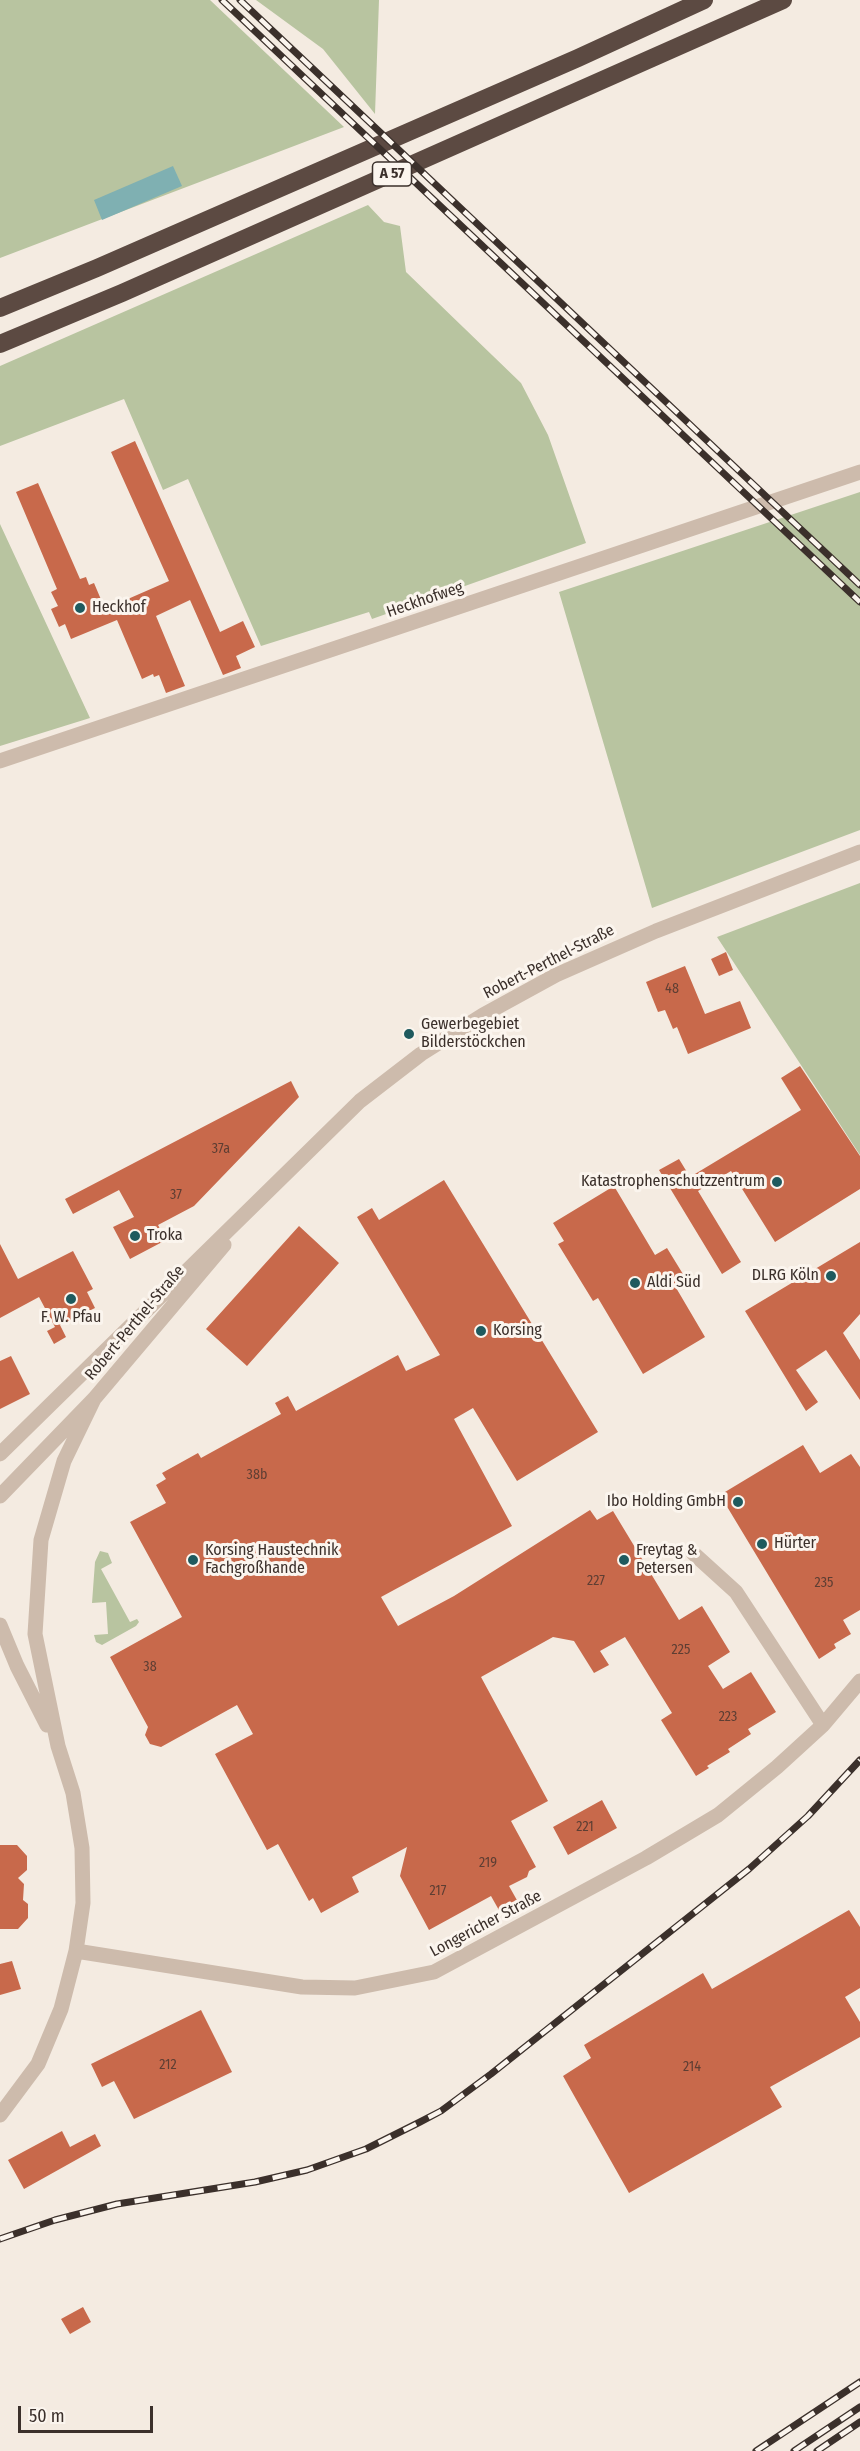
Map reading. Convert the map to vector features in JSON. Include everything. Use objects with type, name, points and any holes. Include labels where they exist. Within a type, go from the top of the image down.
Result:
[{"type":"highway","name":"A 57","points":[[0,308],[545,73],[704,0]]},
{"type":"highway","name":"A 57","points":[[0,344],[132,288],[783,0]]},
{"type":"street","name":"Heckhofweg","points":[[0,761],[860,472]]},
{"type":"street","name":"Robert-Perthel-Straße","points":[[0,1454],[360,1101],[421,1054],[483,1015],[556,975],[629,942],[860,852]]},
{"type":"street","name":"Robert-Perthel-Straße","points":[[0,1496],[94,1399],[291,1167]]},
{"type":"street","points":[[0,2115],[38,2064],[61,2009],[76,1951],[83,1903],[82,1848],[73,1793],[58,1746],[35,1634],[41,1539],[64,1461],[94,1399]]},
{"type":"street","points":[[693,1553],[736,1593],[823,1725]]},
{"type":"street","points":[[0,1625],[16,1666],[58,1746]]},
{"type":"street","points":[[0,1648],[16,1666]]},
{"type":"street","name":"Longericher Straße","points":[[76,1951],[302,1987],[355,1988],[434,1972],[646,1858],[718,1815],[777,1767],[823,1725],[860,1681]]},
{"type":"green space","points":[[0,0],[210,0],[344,127],[0,258]]},
{"type":"green space","points":[[256,0],[379,0],[375,114],[323,49]]},
{"type":"green space","points":[[368,205],[384,222],[400,226],[406,272],[521,383],[548,435],[586,543],[372,619],[369,612],[261,646],[188,479],[163,490],[124,399],[0,446],[0,366]]},
{"type":"green space","points":[[860,492],[860,830],[652,908],[559,592]]},
{"type":"green space","points":[[0,524],[90,718],[0,746]]},
{"type":"green space","points":[[860,883],[860,1155],[717,937]]},
{"type":"green space","points":[[100,1551],[108,1553],[112,1563],[101,1569],[130,1622],[137,1619],[139,1622],[136,1626],[102,1645],[96,1642],[94,1635],[108,1634],[106,1602],[92,1603],[95,1562]]},
{"type":"water","points":[[173,166],[182,186],[102,220],[94,200]]},
{"type":"building","points":[[135,441],[220,632],[243,621],[255,647],[236,656],[241,668],[223,675],[190,600],[156,616],[185,686],[166,693],[159,675],[154,677],[153,674],[142,679],[117,620],[71,639],[65,624],[59,627],[51,609],[58,606],[51,592],[57,589],[16,492],[38,483],[80,579],[86,577],[89,585],[94,583],[105,609],[169,581],[111,452]]},
{"type":"building","points":[[726,952],[733,970],[719,976],[711,959]]},
{"type":"building","points":[[685,966],[705,1014],[740,1001],[751,1028],[688,1054],[677,1027],[673,1029],[665,1010],[658,1012],[646,982]]},
{"type":"building","points":[[800,1066],[860,1156],[860,1189],[775,1242],[731,1171],[698,1191],[741,1262],[722,1274],[659,1170],[679,1159],[690,1177],[801,1110],[781,1078]]},
{"type":"building","points":[[291,1081],[299,1097],[194,1206],[158,1225],[166,1240],[130,1259],[113,1227],[134,1217],[119,1190],[73,1214],[65,1199]]},
{"type":"building","points":[[444,1180],[598,1432],[517,1481],[473,1408],[454,1419],[512,1526],[381,1597],[398,1626],[454,1596],[590,1510],[597,1520],[613,1511],[679,1620],[702,1606],[730,1652],[708,1666],[723,1689],[751,1672],[776,1712],[748,1729],[751,1734],[728,1749],[730,1752],[707,1766],[709,1768],[696,1776],[661,1720],[672,1713],[625,1637],[600,1651],[609,1665],[594,1673],[574,1641],[553,1637],[481,1677],[548,1801],[511,1821],[536,1867],[529,1871],[527,1877],[509,1886],[518,1902],[500,1912],[491,1896],[429,1930],[400,1876],[407,1847],[352,1877],[359,1892],[321,1913],[313,1898],[309,1901],[278,1844],[267,1850],[215,1754],[253,1734],[237,1705],[161,1747],[150,1744],[145,1735],[148,1727],[110,1657],[182,1617],[130,1522],[166,1503],[156,1485],[166,1479],[162,1473],[198,1453],[201,1458],[281,1414],[275,1403],[288,1396],[296,1411],[398,1355],[406,1371],[440,1355],[357,1217],[372,1208],[379,1220]]},
{"type":"building","name":"Aldi Süd","points":[[614,1186],[655,1255],[667,1248],[686,1279],[675,1286],[705,1337],[643,1374],[598,1298],[593,1301],[558,1244],[564,1241],[553,1223]]},
{"type":"building","points":[[299,1226],[339,1263],[247,1366],[206,1329]]},
{"type":"building","name":"DLRG Köln","points":[[860,1242],[860,1314],[843,1333],[860,1360],[860,1400],[826,1350],[796,1370],[818,1402],[806,1411],[745,1311]]},
{"type":"building","points":[[0,1244],[18,1279],[73,1251],[93,1289],[87,1292],[95,1308],[60,1325],[66,1337],[54,1344],[47,1331],[55,1327],[39,1297],[0,1318]]},
{"type":"building","points":[[11,1356],[30,1394],[0,1409],[0,1361]]},
{"type":"building","points":[[803,1445],[820,1473],[851,1454],[860,1467],[860,1610],[843,1620],[851,1634],[834,1644],[836,1648],[819,1659],[720,1495]]},
{"type":"building","points":[[602,1800],[617,1828],[568,1855],[553,1827]]},
{"type":"building","points":[[0,1845],[17,1845],[27,1856],[27,1870],[18,1878],[24,1884],[23,1900],[28,1904],[28,1918],[18,1929],[0,1929]]},
{"type":"building","points":[[849,1910],[860,1927],[860,1988],[845,1997],[860,2022],[860,2037],[770,2087],[782,2107],[629,2193],[563,2076],[591,2058],[584,2045],[703,1973],[712,1989]]},
{"type":"building","points":[[12,1961],[21,1989],[0,1995],[0,1964]]},
{"type":"building","points":[[201,2010],[232,2072],[134,2119],[114,2081],[102,2087],[91,2064]]},
{"type":"building","points":[[62,2131],[70,2147],[95,2134],[101,2146],[24,2189],[8,2160]]},
{"type":"building","points":[[83,2307],[91,2322],[70,2334],[61,2319]]},
{"type":"railway","points":[[222,0],[860,602]]},
{"type":"railway","points":[[240,0],[860,585]]},
{"type":"railway","points":[[0,2239],[55,2220],[117,2204],[255,2182],[307,2170],[366,2149],[441,2111],[749,1869],[808,1816],[860,1760]]},
{"type":"railway","points":[[756,2451],[860,2382]]},
{"type":"railway","points":[[794,2451],[860,2407]]},
{"type":"railway","points":[[817,2451],[860,2422]]},
{"type":"place","name":"Heckhof","points":[[80,608]]},
{"type":"place","name":"Gewerbegebiet Bilderstöckchen","points":[[409,1034]]},
{"type":"place","name":"Katastrophenschutzzentrum","points":[[777,1182]]},
{"type":"place","name":"Troka","points":[[135,1236]]},
{"type":"place","name":"DLRG Köln","points":[[831,1276]]},
{"type":"place","name":"Aldi Süd","points":[[635,1283]]},
{"type":"place","name":"F. W. Pfau","points":[[71,1299]]},
{"type":"place","name":"Korsing","points":[[481,1331]]},
{"type":"place","name":"Ibo Holding GmbH","points":[[738,1502]]},
{"type":"place","name":"Hürter","points":[[762,1544]]},
{"type":"place","name":"Korsing Haustechnik Fachgroßhande","points":[[193,1560]]},
{"type":"place","name":"Freytag & Petersen","points":[[624,1560]]}]
